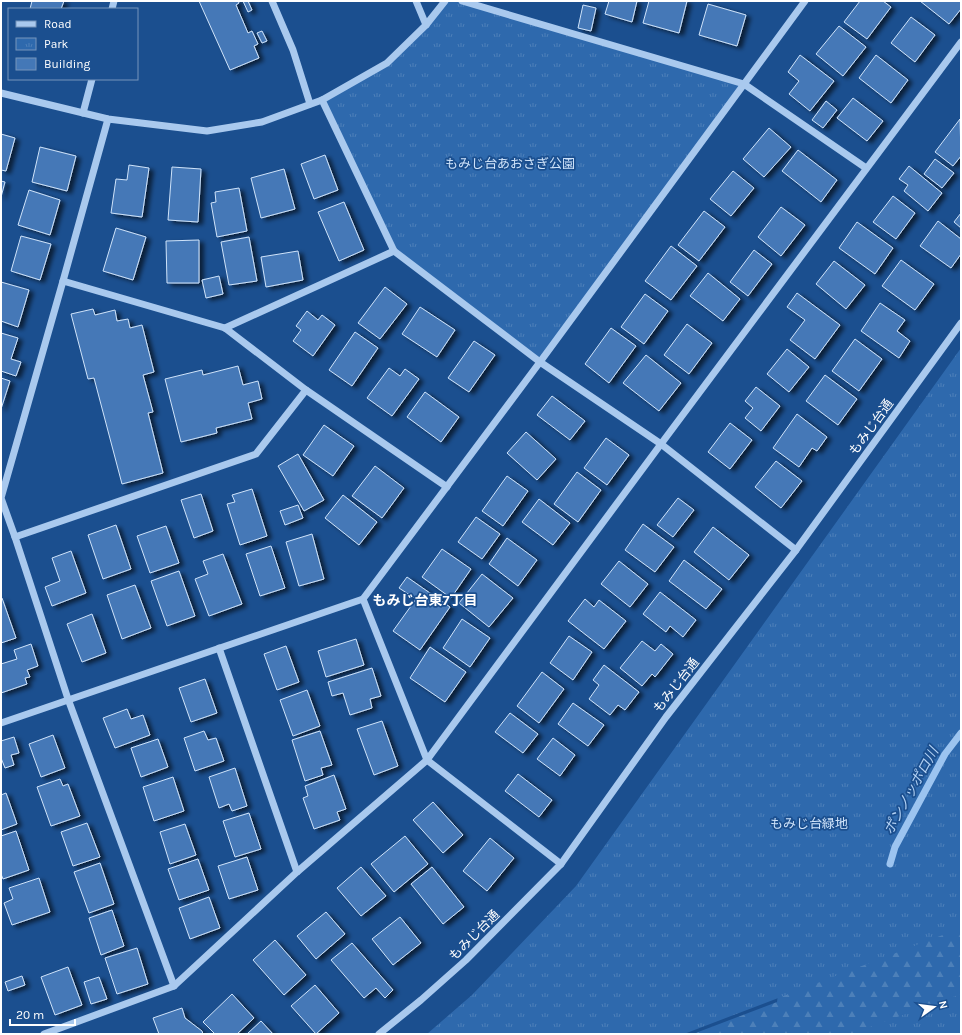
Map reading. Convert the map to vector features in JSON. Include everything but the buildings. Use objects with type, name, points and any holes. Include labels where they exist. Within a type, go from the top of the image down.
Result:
[{"type":"street","points":[[272,1],[293,50],[310,104]]},
{"type":"street","points":[[416,1],[426,25]]},
{"type":"street","points":[[1,93],[108,119],[207,131],[262,122],[322,100],[387,62],[426,25],[445,1]]},
{"type":"street","points":[[462,1],[744,84],[866,168]]},
{"type":"street","points":[[1,723],[363,599],[806,1]]},
{"type":"street","points":[[44,1034],[174,986],[297,872],[427,760],[961,42]]},
{"type":"street","points":[[83,113],[92,80]]},
{"type":"street","points":[[322,100],[394,251],[540,362],[661,444],[796,550]]},
{"type":"street","points":[[108,119],[1,498],[68,700],[174,986]]},
{"type":"street","points":[[225,328],[394,251]]},
{"type":"street","points":[[63,281],[225,328],[306,390],[447,487]]},
{"type":"street","name":"もみじ台通","points":[[379,1034],[421,1000],[466,960],[561,864],[666,717],[796,550],[961,323]]},
{"type":"street","points":[[15,537],[256,454],[306,390]]},
{"type":"street","points":[[363,599],[427,760],[561,864]]},
{"type":"street","points":[[218,648],[297,872]]},
{"type":"green space","name":"もみじ台あおさぎ公園","points":[[445,1],[462,1],[744,84],[540,362],[394,251],[322,100],[387,63]]},
{"type":"green space","name":"もみじ台緑地","points":[[961,348],[961,928],[684,1034],[427,1034],[472,995],[576,886]]},
{"type":"green space","points":[[961,694],[961,1034],[693,1034],[777,1002],[786,932]]},
{"type":"green space","points":[[961,994],[961,1034],[850,1034]]},
{"type":"waterway","name":"ポンノッポロ川","points":[[890,864],[895,847],[945,754],[961,733]]},
{"type":"district","name":"もみじ台東7丁目","points":[[425,600]]}]
